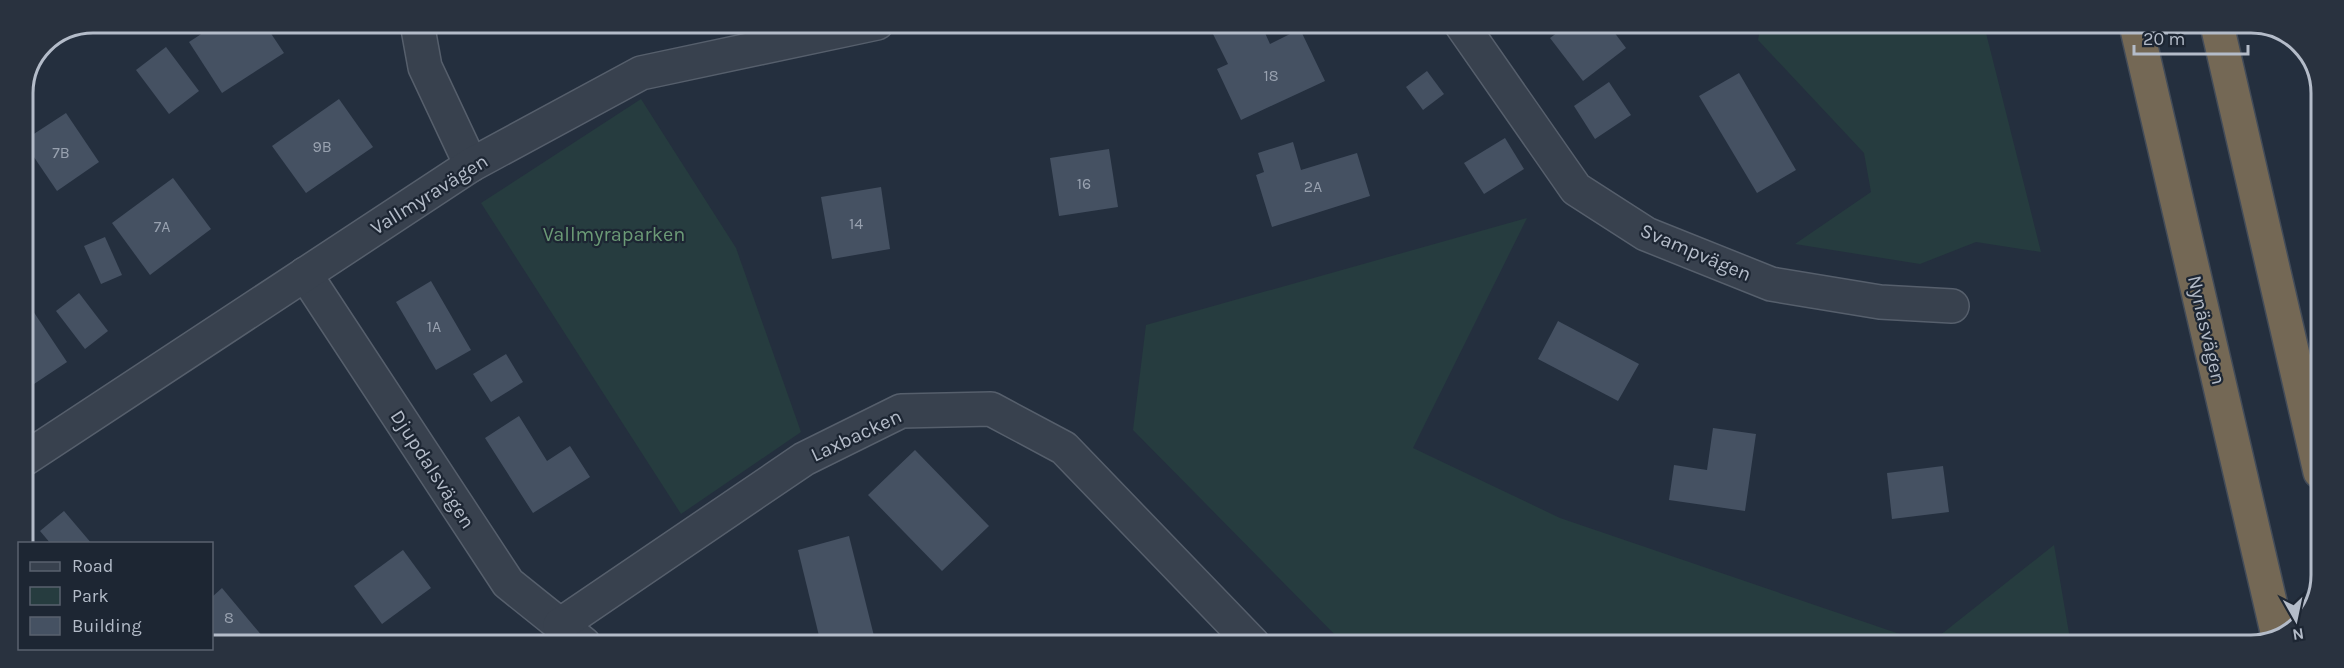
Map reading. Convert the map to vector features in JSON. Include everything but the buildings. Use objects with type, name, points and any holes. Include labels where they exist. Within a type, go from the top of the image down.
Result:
[{"type":"highway","name":"Nynäsvägen","points":[[2138,33],[2276,629]]},
{"type":"highway","points":[[2219,33],[2311,433]]},
{"type":"street","points":[[419,33],[425,67],[471,165]]},
{"type":"street","name":"Vallmyravägen","points":[[33,453],[471,165],[641,73],[830,33]]},
{"type":"street","name":"Svampvägen","points":[[1467,33],[1576,189],[1646,234],[1771,284],[1880,302],[1952,306]]},
{"type":"street","name":"Djupdalsvägen","points":[[305,274],[508,583],[572,634]]},
{"type":"street","name":"Laxbacken","points":[[572,634],[804,459],[901,411],[991,409],[1064,448],[1244,635]]},
{"type":"green space","points":[[1759,33],[1986,33],[2041,252],[1976,242],[1920,264],[1795,244],[1871,192],[1864,153],[1758,40]]},
{"type":"green space","name":"Vallmyraparken","points":[[641,99],[736,248],[801,432],[681,514],[481,203]]},
{"type":"green space","points":[[1527,218],[1413,448],[1560,518],[1903,635],[1335,635],[1133,430],[1146,325]]},
{"type":"green space","points":[[2054,545],[2069,635],[1940,635]]}]
